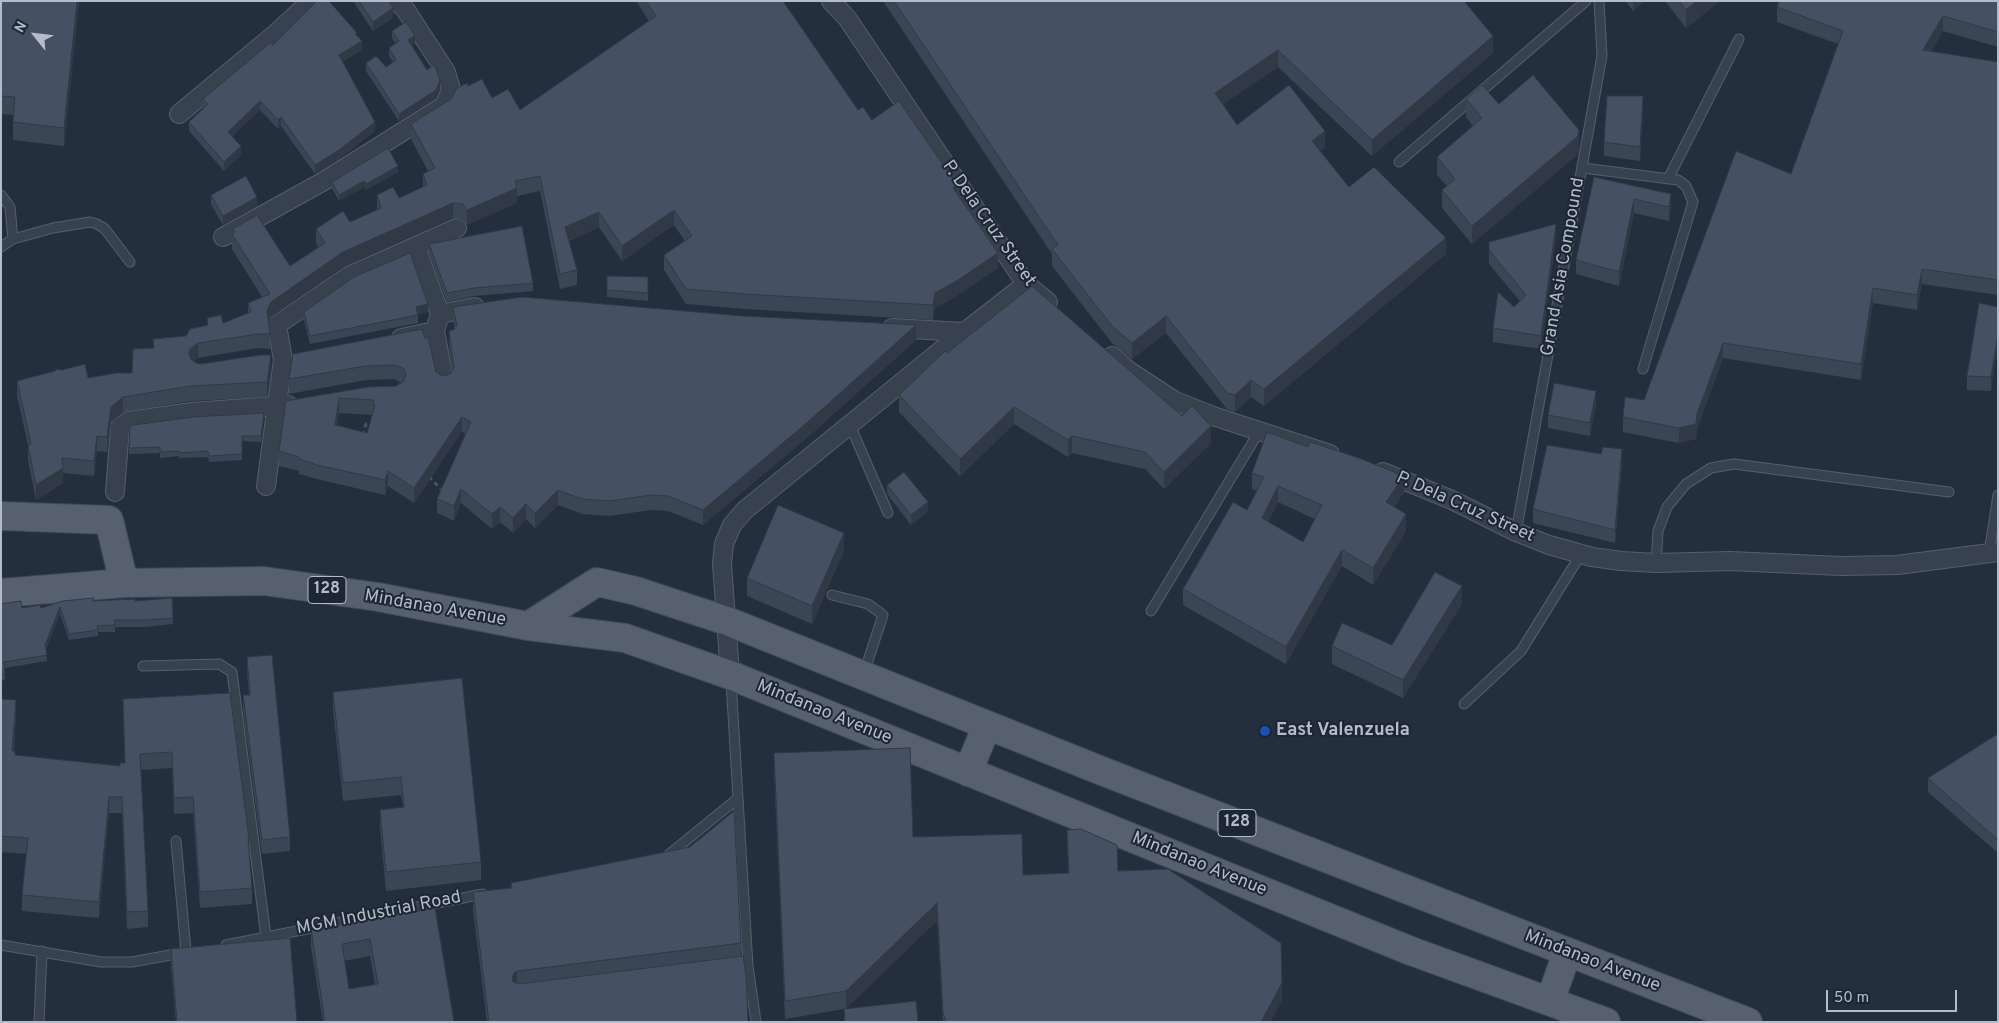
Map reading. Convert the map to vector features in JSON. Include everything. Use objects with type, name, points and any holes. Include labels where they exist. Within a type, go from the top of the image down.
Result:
[{"type":"main road","points":[[1,516],[109,520],[124,584]]},
{"type":"main road","name":"Mindanao Avenue","points":[[1,594],[124,584],[264,581],[378,597],[528,626],[625,638],[730,675],[1411,951],[1606,1022]]},
{"type":"main road","name":"Mindanao Avenue","points":[[528,626],[597,582],[636,592],[727,622],[1748,1022]]},
{"type":"main road","points":[[968,772],[987,725]]},
{"type":"main road","points":[[1550,1001],[1567,952]]},
{"type":"street","points":[[179,114],[274,35],[310,1]]},
{"type":"street","name":"P. Dela Cruz Street","points":[[831,1],[848,18],[1026,284],[1063,315]]},
{"type":"street","points":[[223,237],[324,181],[445,106],[451,89],[446,72],[404,4]]},
{"type":"street","points":[[266,486],[277,407],[275,360],[277,325],[349,276],[457,228]]},
{"type":"street","points":[[416,247],[437,323],[444,380]]},
{"type":"street","points":[[730,675],[722,564],[724,544],[732,526],[745,510],[1026,284]]},
{"type":"street","points":[[388,340],[492,305]]},
{"type":"street","points":[[878,327],[964,332]]},
{"type":"street","points":[[1100,346],[1129,371],[1175,400],[1216,417],[1344,458]]},
{"type":"street","points":[[275,360],[302,357]]},
{"type":"street","points":[[115,492],[120,427],[129,421],[192,412],[277,407],[302,402]]},
{"type":"street","name":"P. Dela Cruz Street","points":[[1363,465],[1452,500],[1516,532],[1549,545],[1581,554],[1621,561],[1656,563],[1730,561],[1840,566],[1897,565],[1993,552]]},
{"type":"lane","points":[[1399,162],[1586,1]]},
{"type":"lane","name":"Grand Asia Compound","points":[[1516,532],[1602,56],[1599,1]]},
{"type":"lane","points":[[1668,179],[1739,39]]},
{"type":"lane","points":[[1582,168],[1678,180],[1686,186],[1693,202],[1642,369]]},
{"type":"lane","points":[[1,196],[10,207],[13,239]]},
{"type":"lane","points":[[1,247],[13,239],[53,228],[90,222],[105,229],[130,262]]},
{"type":"lane","points":[[850,425],[888,513]]},
{"type":"lane","points":[[1151,611],[1260,430]]},
{"type":"lane","points":[[1656,563],[1658,531],[1667,507],[1686,484],[1711,468],[1734,464],[1949,492]]},
{"type":"lane","points":[[1993,552],[1998,496]]},
{"type":"lane","points":[[1464,704],[1521,651],[1581,554]]},
{"type":"lane","points":[[832,595],[868,604],[883,615],[864,676]]},
{"type":"lane","points":[[143,666],[219,664],[232,672],[266,937]]},
{"type":"lane","points":[[730,675],[743,967],[756,1022]]},
{"type":"lane","points":[[659,858],[669,856],[737,800]]},
{"type":"lane","points":[[1,945],[101,962],[132,962],[191,951],[176,841]]},
{"type":"lane","name":"MGM Industrial Road","points":[[215,947],[496,891]]},
{"type":"lane","points":[[39,1022],[39,983],[42,951]]},
{"type":"path","points":[[361,442],[366,424],[375,425]]},
{"type":"path","points":[[422,472],[448,496]]},
{"type":"building","points":[[1,1],[77,1],[64,128],[13,122],[15,97],[1,96]]},
{"type":"building","points":[[317,1],[329,1],[362,41],[339,55],[375,122],[339,150],[315,165],[281,117],[278,120],[260,101],[228,132],[241,146],[224,162],[189,122],[208,104],[203,99],[270,43],[273,45]]},
{"type":"building","points":[[359,1],[388,1],[393,8],[373,22]]},
{"type":"building","points":[[646,1],[783,1],[858,110],[863,107],[872,120],[899,101],[957,185],[953,188],[998,253],[935,293],[933,305],[686,289],[664,255],[692,236],[674,210],[622,246],[599,212],[565,227],[577,270],[560,274],[540,176],[515,181],[517,188],[467,210],[463,204],[453,203],[343,252],[271,302],[267,311],[270,334],[198,343],[190,349],[191,359],[201,364],[271,355],[267,382],[191,386],[123,397],[111,407],[107,437],[97,436],[94,461],[62,458],[63,468],[36,485],[28,445],[31,444],[17,381],[55,371],[56,369],[62,370],[85,364],[88,378],[116,373],[132,373],[133,349],[154,348],[153,339],[186,336],[190,329],[208,325],[207,318],[221,315],[223,323],[251,312],[248,303],[270,294],[232,234],[235,232],[233,229],[257,215],[290,266],[325,243],[316,229],[343,211],[350,222],[381,208],[377,195],[393,187],[399,198],[427,185],[423,174],[435,168],[411,124],[451,99],[457,88],[467,83],[468,86],[482,79],[492,98],[508,89],[520,110],[656,16]]},
{"type":"building","points":[[894,1],[1464,1],[1493,36],[1372,140],[1278,50],[1215,93],[1237,125],[1289,85],[1325,131],[1312,141],[1349,187],[1374,167],[1446,238],[1264,389],[1251,380],[1235,395],[1227,393],[1166,316],[1132,343],[1112,326],[1052,249],[1058,245]]},
{"type":"building","points":[[1679,1],[1697,1],[1686,10]]},
{"type":"building","points":[[1779,1],[1998,1],[1998,32],[1943,16],[1923,50],[1998,62],[1998,280],[1922,269],[1917,295],[1873,288],[1861,364],[1723,343],[1697,414],[1696,424],[1679,428],[1623,417],[1625,397],[1644,400],[1736,151],[1791,174],[1843,31],[1777,7]]},
{"type":"building","points":[[406,22],[415,36],[408,40],[427,70],[434,65],[440,81],[436,90],[399,114],[366,63],[376,56],[386,67],[396,60],[389,48],[399,41],[392,31]]},
{"type":"building","points":[[1533,75],[1579,130],[1578,136],[1472,226],[1442,190],[1455,179],[1437,157],[1482,118],[1466,99],[1482,85],[1499,104]]},
{"type":"building","points":[[1607,96],[1643,96],[1640,147],[1604,142]]},
{"type":"building","points":[[388,148],[398,166],[366,184],[365,181],[360,183],[339,195],[332,182]]},
{"type":"building","points":[[246,176],[257,197],[223,216],[211,195]]},
{"type":"building","points":[[1594,177],[1671,194],[1669,207],[1634,199],[1619,272],[1576,260]]},
{"type":"building","points":[[1556,224],[1541,336],[1493,328],[1498,292],[1514,307],[1526,295],[1489,250],[1489,242]]},
{"type":"building","points":[[522,226],[533,283],[474,288],[447,293],[429,244]]},
{"type":"building","points":[[410,253],[428,304],[416,307],[418,315],[310,336],[304,312],[354,277]]},
{"type":"building","points":[[607,276],[648,277],[648,293],[607,290]]},
{"type":"building","points":[[1032,286],[1182,416],[1192,406],[1211,426],[1164,472],[1145,452],[1072,436],[1068,440],[1014,407],[960,459],[899,395],[945,351],[947,353]]},
{"type":"building","points":[[522,297],[743,316],[916,325],[809,421],[703,510],[668,496],[651,495],[609,501],[582,499],[558,490],[535,513],[526,504],[513,518],[500,507],[492,514],[461,489],[454,506],[437,499],[471,422],[462,417],[414,488],[388,471],[385,480],[317,465],[279,451],[286,401],[368,387],[396,386],[404,381],[406,374],[404,369],[395,365],[366,366],[289,379],[293,354],[422,329],[425,338],[428,337],[436,372],[446,376],[454,368],[449,331],[457,326],[453,307]],"holes":[[[339,398],[374,400],[373,404],[375,405],[367,433],[335,425]]]},
{"type":"building","points":[[1979,303],[1998,307],[1998,334],[1991,377],[1967,376]]},
{"type":"building","points":[[1554,383],[1596,391],[1590,423],[1548,415]]},
{"type":"building","points":[[264,413],[261,436],[242,436],[242,454],[209,456],[208,451],[179,453],[179,451],[160,452],[160,447],[129,448],[130,427],[133,425],[193,417]]},
{"type":"building","points":[[1267,432],[1308,447],[1310,442],[1359,458],[1404,476],[1386,502],[1406,514],[1373,568],[1342,550],[1286,647],[1183,589],[1233,502],[1247,510],[1264,477],[1252,473]],"holes":[[[1278,486],[1322,505],[1303,542],[1262,518]]]},
{"type":"building","points":[[1547,445],[1601,454],[1603,447],[1622,449],[1615,530],[1533,509]]},
{"type":"building","points":[[904,472],[928,502],[911,515],[887,485]]},
{"type":"building","points":[[778,505],[844,533],[812,606],[747,578]]},
{"type":"building","points":[[1435,572],[1462,586],[1403,680],[1332,646],[1342,623],[1392,645]]},
{"type":"building","points":[[93,598],[93,601],[135,599],[135,601],[172,598],[173,618],[114,620],[115,625],[97,626],[98,630],[69,634],[60,607],[45,645],[47,655],[4,662],[5,674],[1,674],[1,604],[21,601],[22,608],[40,605],[41,608],[63,601]]},
{"type":"building","points":[[272,655],[290,837],[262,840],[243,695],[250,695],[247,657]]},
{"type":"building","points":[[462,678],[481,862],[386,872],[380,810],[404,807],[401,777],[343,783],[333,692]]},
{"type":"building","points":[[230,693],[249,839],[252,888],[200,892],[193,797],[174,798],[172,752],[140,754],[148,911],[127,912],[122,797],[109,797],[99,902],[22,895],[28,838],[1,836],[1,699],[16,700],[12,751],[15,751],[15,755],[120,766],[120,763],[125,763],[123,699]]},
{"type":"building","points":[[1996,735],[1998,736],[1998,840],[1928,778]]},
{"type":"building","points":[[910,748],[913,837],[1022,834],[1023,875],[1069,873],[1067,830],[1081,829],[1117,845],[1118,871],[1168,869],[1281,943],[1282,983],[1261,1022],[946,1022],[943,1012],[937,903],[846,991],[785,1001],[774,753]]},
{"type":"building","points":[[734,811],[741,943],[517,971],[512,978],[513,982],[519,984],[743,956],[748,1022],[489,1022],[473,892],[512,888],[511,883],[690,847]]},
{"type":"building","points":[[435,908],[454,1022],[325,1022],[311,929]],"holes":[[[370,939],[378,984],[349,989],[342,944]]]},
{"type":"building","points":[[290,938],[297,1022],[177,1022],[171,949]]},
{"type":"building","points":[[916,1001],[918,1022],[845,1022],[844,1009]]},
{"type":"place","name":"East Valenzuela","points":[[1265,731]]}]
